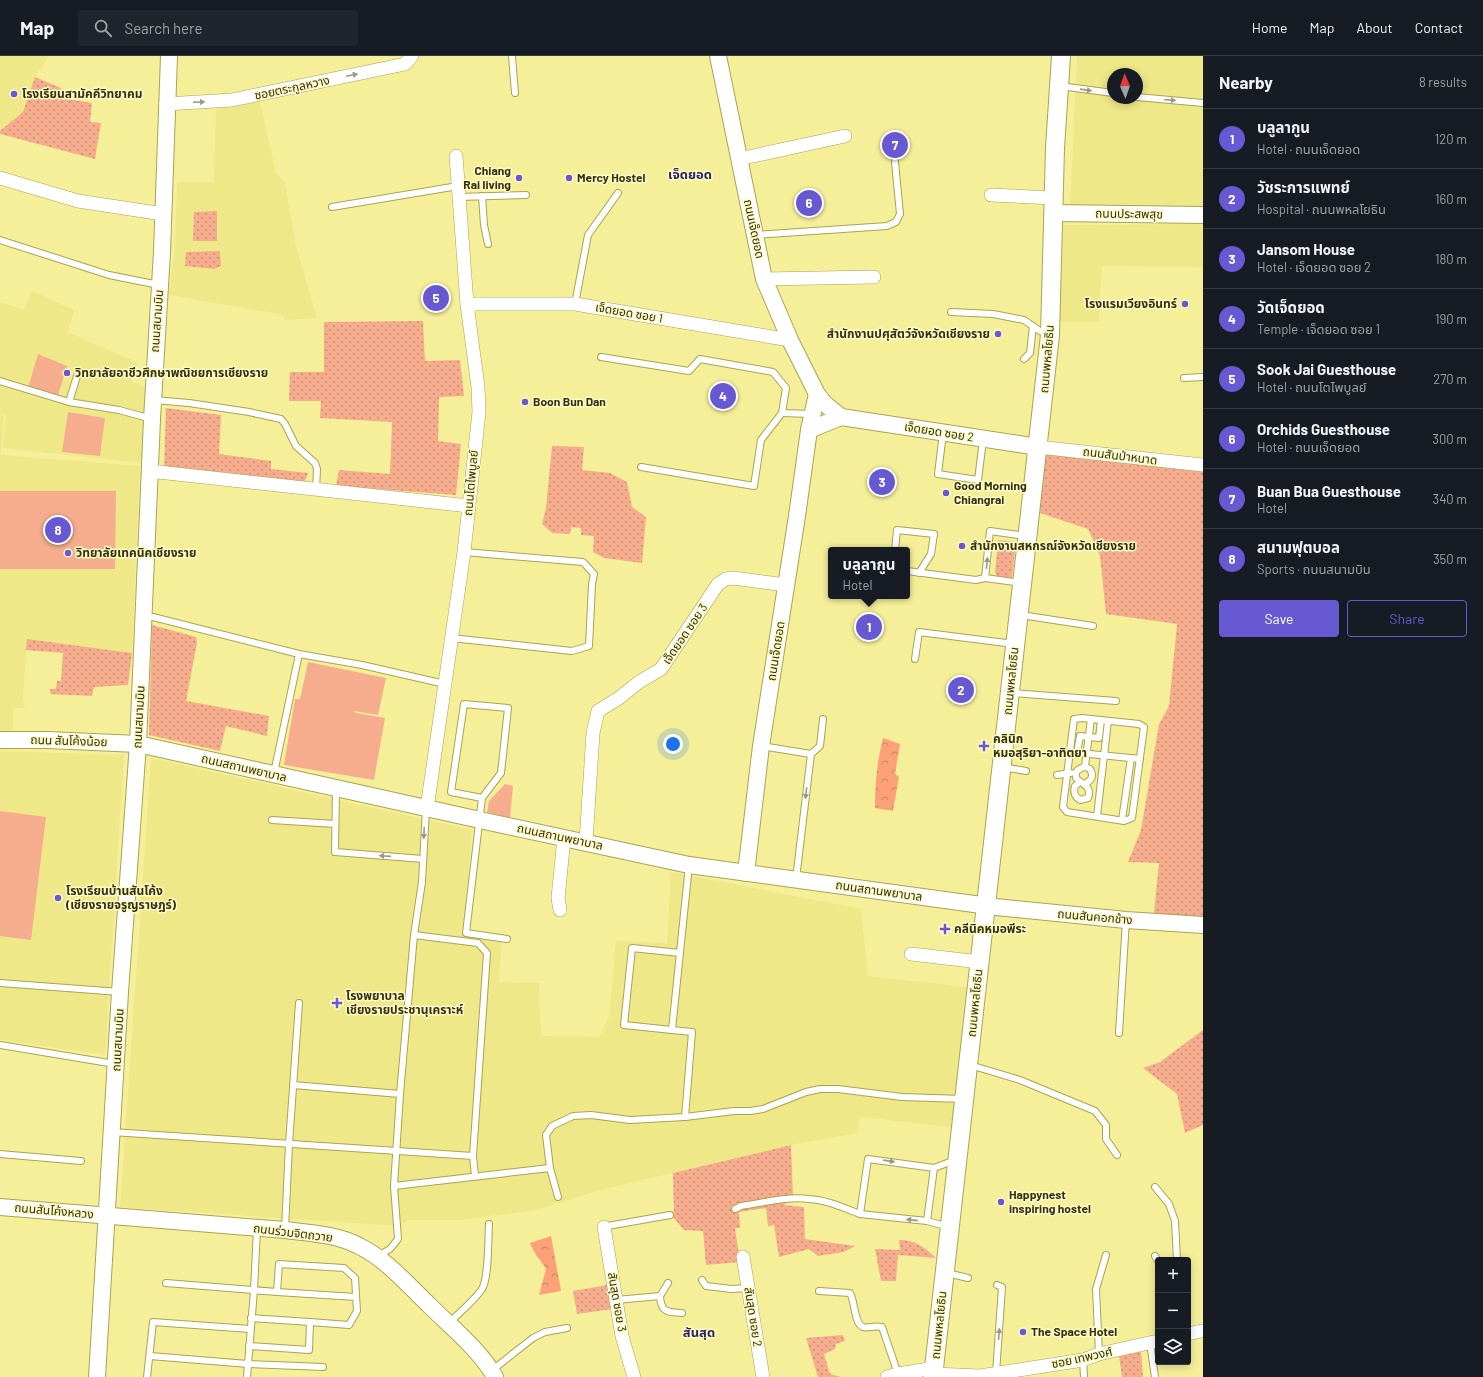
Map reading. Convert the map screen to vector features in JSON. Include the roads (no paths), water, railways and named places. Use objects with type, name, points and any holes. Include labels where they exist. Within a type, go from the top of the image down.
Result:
[{"type":"main road","name":"ถนนพหลโยธิน","points":[[934,1373],[1050,335],[1055,148],[1061,56]]},
{"type":"street","name":"ถนนสนามบิน","points":[[97,1377],[108,1215],[120,992],[138,744],[149,471],[160,285],[169,56]]},
{"type":"street","name":"ซอยตระกูลหวาง","points":[[166,104],[232,100],[405,64],[412,56]]},
{"type":"street","name":"ถนนเจ็ดยอด","points":[[718,56],[764,279],[790,340],[817,394],[825,404],[841,417]]},
{"type":"street","points":[[739,159],[845,136]]},
{"type":"street","name":"ถนนโตไพบูลย์","points":[[427,808],[464,552],[479,412],[478,387],[467,304],[456,156]]},
{"type":"street","points":[[0,178],[78,201],[163,214]]},
{"type":"street","points":[[991,195],[1054,206]]},
{"type":"street","name":"ถนนประสพสุข","points":[[1054,206],[1203,215]]},
{"type":"street","points":[[764,279],[874,277]]},
{"type":"street","name":"เจ็ดยอด ซอย 1","points":[[467,304],[575,304],[790,340]]},
{"type":"street","name":"ถนนเจ็ดยอด","points":[[746,873],[761,746],[809,430],[817,394]]},
{"type":"street","points":[[809,430],[841,417]]},
{"type":"street","name":"เจ็ดยอด ซอย 2","points":[[841,417],[1038,446]]},
{"type":"street","name":"ถนนสันป่าหนาด","points":[[1038,446],[1203,465]]},
{"type":"street","points":[[149,471],[469,506]]},
{"type":"street","name":"เจ็ดยอด ซอย 3","points":[[586,842],[593,733],[598,711],[619,698],[639,682],[661,669],[718,584],[726,579],[733,578],[786,586]]},
{"type":"street","name":"ถนน สันโค้งน้อย","points":[[0,740],[48,740],[138,744]]},
{"type":"street","name":"ถนนสถานพยาบาล","points":[[138,744],[689,865],[746,873],[797,872],[986,906]]},
{"type":"street","points":[[560,910],[558,898],[564,838]]},
{"type":"street","name":"ถนนสันคอกช้าง","points":[[986,906],[1126,920],[1203,925]]},
{"type":"street","points":[[911,954],[980,962]]},
{"type":"street","name":"ถนนสันโค้งหลวง","points":[[0,1206],[108,1215]]},
{"type":"street","name":"ถนนร่วมจิตถวาย","points":[[108,1215],[285,1230],[326,1235],[358,1245],[378,1256],[469,1344],[493,1374]]},
{"type":"street","name":"สันสุด ซอย 3","points":[[601,1227],[622,1336],[634,1377]]},
{"type":"street","name":"สันสุด ซอย 2","points":[[743,1257],[763,1377]]},
{"type":"street","name":"ซอย เทพวงศ์","points":[[892,1375],[934,1373],[980,1376],[1082,1360],[1099,1354],[1154,1342]]},
{"type":"lane","points":[[512,56],[515,93]]},
{"type":"lane","points":[[1059,86],[1107,92]]},
{"type":"lane","points":[[1143,98],[1203,103]]},
{"type":"lane","points":[[755,235],[887,226],[896,222],[900,214],[895,162]]},
{"type":"lane","points":[[332,208],[459,191],[482,196],[526,195]]},
{"type":"lane","points":[[575,304],[588,235],[618,193]]},
{"type":"lane","points":[[482,196],[484,225],[488,244]]},
{"type":"lane","points":[[0,240],[109,275],[160,285]]},
{"type":"lane","points":[[952,312],[993,314],[1018,318],[1050,335]]},
{"type":"lane","points":[[1024,359],[1030,353],[1033,326]]},
{"type":"lane","points":[[601,356],[689,371],[700,360],[773,372],[786,388],[782,413],[761,440],[754,486],[642,467]]},
{"type":"lane","points":[[69,402],[77,376]]},
{"type":"lane","points":[[1184,378],[1203,378]]},
{"type":"lane","points":[[0,381],[69,402],[119,410],[152,419]]},
{"type":"lane","points":[[153,400],[204,405],[281,419],[286,424],[296,446],[315,463],[318,469],[316,490]]},
{"type":"lane","points":[[782,413],[812,414]]},
{"type":"lane","points":[[944,432],[938,474],[978,480],[983,438]]},
{"type":"lane","points":[[895,547],[897,530],[934,534],[931,554],[919,573]]},
{"type":"lane","points":[[985,578],[990,531],[1028,536]]},
{"type":"lane","points":[[452,638],[572,651],[589,646],[592,584],[594,574],[583,562],[464,552]]},
{"type":"lane","points":[[910,572],[976,580],[985,578],[1022,583]]},
{"type":"lane","points":[[1019,614],[1093,626]]},
{"type":"lane","points":[[143,617],[153,617],[299,654],[445,684]]},
{"type":"lane","points":[[915,659],[919,632],[1016,644]]},
{"type":"lane","points":[[273,774],[299,654]]},
{"type":"lane","points":[[1010,693],[1116,701]]},
{"type":"lane","points":[[482,798],[451,792],[464,704],[508,708],[501,773],[482,798],[466,933],[507,939]]},
{"type":"lane","points":[[1082,718],[1101,720],[1139,724],[1144,727],[1132,818],[1122,820],[1067,812],[1063,807],[1074,719],[1082,718]]},
{"type":"lane","points":[[797,872],[811,754],[820,746],[823,719]]},
{"type":"lane","points":[[1085,766],[1091,719]]},
{"type":"lane","points":[[1077,753],[1080,736],[1099,738],[1101,720]]},
{"type":"lane","points":[[1097,816],[1108,721]]},
{"type":"lane","points":[[761,746],[811,754]]},
{"type":"lane","points":[[1070,752],[1140,759]]},
{"type":"lane","points":[[1122,820],[1131,758]]},
{"type":"lane","points":[[1073,791],[1075,796],[1081,800],[1088,798],[1090,792],[1088,787],[1076,778],[1076,772],[1085,766]]},
{"type":"lane","points":[[1073,791],[1075,786],[1090,781],[1092,777],[1090,769],[1085,766]]},
{"type":"lane","points":[[1002,767],[1026,771]]},
{"type":"lane","points":[[1057,774],[1076,774]]},
{"type":"lane","points":[[1092,777],[1102,778]]},
{"type":"lane","points":[[336,788],[335,852],[423,859]]},
{"type":"lane","points":[[1066,790],[1073,791]]},
{"type":"lane","points":[[1090,792],[1100,794]]},
{"type":"lane","points":[[1080,814],[1081,800]]},
{"type":"lane","points":[[378,1256],[390,1249],[398,1239],[394,1186],[396,1151],[414,936],[421,890],[427,808]]},
{"type":"lane","points":[[272,820],[335,824]]},
{"type":"lane","points":[[672,1030],[689,865]]},
{"type":"lane","points":[[1119,1032],[1126,920]]},
{"type":"lane","points":[[414,936],[478,943],[487,953],[473,1156],[475,1176]]},
{"type":"lane","points":[[680,953],[632,948],[624,1025],[692,1032],[685,1117]]},
{"type":"lane","points":[[0,984],[120,992]]},
{"type":"lane","points":[[285,1230],[289,1144],[299,1003]]},
{"type":"lane","points":[[0,1045],[116,1065]]},
{"type":"lane","points":[[968,1065],[1020,1080],[1095,1111],[1106,1125],[1106,1139],[1117,1155]]},
{"type":"lane","points":[[293,1085],[400,1094]]},
{"type":"lane","points":[[558,1197],[550,1168],[546,1135],[552,1126],[573,1116],[591,1115],[630,1120],[750,1111],[763,1109],[806,1092],[820,1089],[838,1089],[902,1097],[965,1099]]},
{"type":"lane","points":[[112,1132],[473,1156]]},
{"type":"lane","points":[[0,1154],[82,1161]]},
{"type":"lane","points":[[860,1214],[868,1159],[934,1168],[958,1159]]},
{"type":"lane","points":[[394,1186],[550,1168]]},
{"type":"lane","points":[[927,1222],[934,1168]]},
{"type":"lane","points":[[1155,1187],[1169,1204],[1175,1221],[1177,1257]]},
{"type":"lane","points":[[735,1209],[741,1206],[807,1198],[828,1202],[860,1214],[927,1222],[950,1228]]},
{"type":"lane","name":"สันสุด ซอย 3","points":[[601,1227],[670,1215]]},
{"type":"lane","points":[[448,1324],[482,1288],[486,1277],[489,1224]]},
{"type":"lane","points":[[247,1377],[257,1228]]},
{"type":"lane","points":[[1099,1354],[1096,1289],[1106,1255]]},
{"type":"lane","points":[[251,1318],[349,1325],[357,1311],[355,1278],[344,1268],[279,1264],[277,1292]]},
{"type":"lane","points":[[945,1273],[968,1278]]},
{"type":"lane","points":[[702,1280],[706,1286],[748,1288]]},
{"type":"lane","points":[[166,1283],[356,1297]]},
{"type":"lane","points":[[668,1283],[660,1296],[660,1304],[662,1309],[667,1312],[682,1313]]},
{"type":"lane","points":[[996,1373],[1002,1287],[997,1285]]},
{"type":"lane","points":[[818,1291],[850,1293],[853,1298],[857,1321],[860,1326],[865,1328],[875,1326],[882,1327],[892,1375]]},
{"type":"lane","points":[[616,1300],[660,1296]]},
{"type":"lane","points":[[147,1377],[153,1322],[250,1329]]},
{"type":"lane","points":[[249,1346],[309,1350],[310,1322]]},
{"type":"lane","points":[[493,1374],[533,1338],[545,1332],[567,1328]]},
{"type":"lane","points":[[1154,1342],[1155,1377]]},
{"type":"lane","points":[[150,1356],[248,1364],[323,1367]]},
{"type":"lane","points":[[1082,1360],[1084,1377]]},
{"type":"place","name":"โรงเรียนสามัคคีวิทยาคม","points":[[14,94]]},
{"type":"place","name":"Buan Bua Guesthouse","points":[[895,145]]},
{"type":"place","name":"Chiang Rai living","points":[[519,178]]},
{"type":"place","name":"Mercy Hostel","points":[[569,178]]},
{"type":"place","name":"Orchids Guesthouse","points":[[809,203]]},
{"type":"place","name":"Sook Jai Guesthouse","points":[[436,298]]},
{"type":"place","name":"โรงแรมเวียงอินทร์","points":[[1185,304]]},
{"type":"place","name":"สำนักงานปศุสัตว์จังหวัดเชียงราย","points":[[998,334]]},
{"type":"place","name":"วิทยาลัยอาชีวศึกษาพณิชยการเชียงราย","points":[[67,373]]},
{"type":"place","name":"วัดเจ็ดยอด","points":[[723,396]]},
{"type":"place","name":"Boon Bun Dan","points":[[525,402]]},
{"type":"place","name":"Jansom House","points":[[882,482]]},
{"type":"place","name":"Good Morning Chiangrai","points":[[946,493]]},
{"type":"place","name":"สนามฟุตบอล","points":[[58,530]]},
{"type":"place","name":"สำนักงานสหกรณ์จังหวัดเชียงราย","points":[[962,546]]},
{"type":"place","name":"วิทยาลัยเทคนิคเชียงราย","points":[[68,553]]},
{"type":"place","name":"บลูลากูน","points":[[869,627]]},
{"type":"place","name":"วัชระการแพทย์","points":[[961,690]]},
{"type":"place","name":"คลินิก หมอสุริยา-อาทิตยา","points":[[984,746]]},
{"type":"place","name":"โรงเรียนบ้านสันโค้ง (เชียงรายจรูญราษฎร์)","points":[[58,898]]},
{"type":"place","name":"คลีนิคหมอพีระ","points":[[945,929]]},
{"type":"place","name":"โรงพยาบาล เชียงรายประชานุเคราะห์","points":[[337,1003]]},
{"type":"place","name":"Happynest inspiring hostel","points":[[1001,1202]]},
{"type":"place","name":"The Space Hotel","points":[[1023,1332]]},
{"type":"district","name":"เจ็ดยอด","points":[[690,174]]},
{"type":"district","name":"สันสุด","points":[[699,1332]]}]
